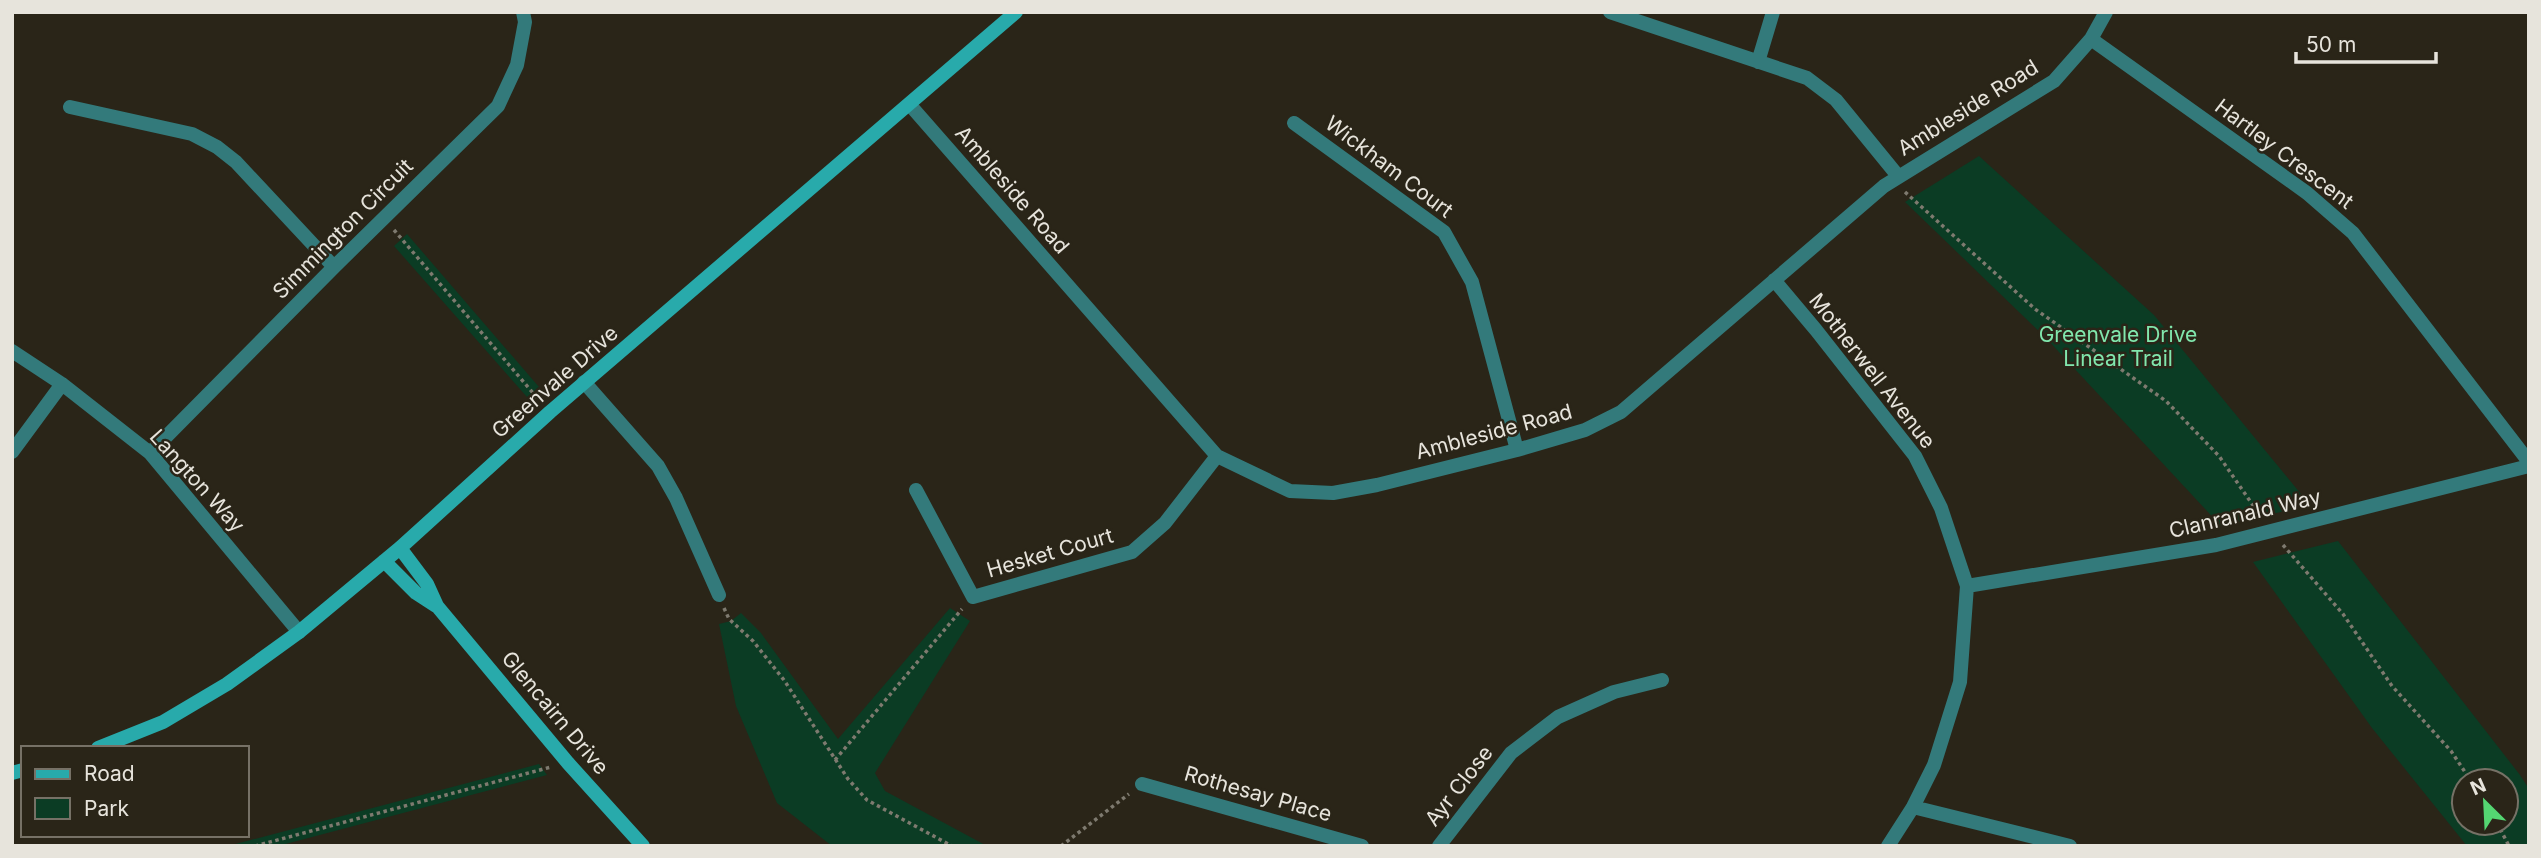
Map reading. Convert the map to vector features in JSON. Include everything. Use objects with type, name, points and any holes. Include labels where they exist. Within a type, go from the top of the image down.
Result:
[{"type":"street","name":"Simmington Circuit","points":[[150,453],[498,106],[517,65],[525,22],[523,12]]},
{"type":"street","name":"Greenvale Drive","points":[[103,746],[163,722],[227,684],[299,632],[400,548],[584,382],[1016,12]]},
{"type":"street","points":[[1610,12],[1807,78],[1836,100],[1900,182]]},
{"type":"street","points":[[1758,62],[1773,12]]},
{"type":"street","name":"Ambleside Road","points":[[910,105],[1217,456],[1290,491],[1333,493],[1377,485],[1517,450],[1585,430],[1622,412],[1834,227],[2054,81],[2091,39],[2106,12]]},
{"type":"street","name":"Hartley Crescent","points":[[2091,39],[2307,193],[2353,233],[2529,464]]},
{"type":"street","points":[[70,107],[192,134],[216,146],[236,162],[334,267]]},
{"type":"street","name":"Wickham Court","points":[[1294,123],[1444,232],[1472,282],[1517,450]]},
{"type":"street","name":"Motherwell Avenue","points":[[1774,280],[1915,456],[1941,508],[1967,586],[1960,682],[1934,765],[1898,834],[1888,846]]},
{"type":"street","name":"Langton Way","points":[[12,351],[62,384],[150,453],[299,632]]},
{"type":"street","points":[[584,382],[658,466],[676,498],[719,595]]},
{"type":"street","points":[[12,452],[62,384]]},
{"type":"street","name":"Hesket Court","points":[[916,490],[972,597],[1132,552],[1165,523],[1217,456]]},
{"type":"street","name":"Clanranald Way","points":[[1967,586],[2216,545],[2529,464]]},
{"type":"street","name":"Glencairn Drive","points":[[400,548],[427,584],[437,607]]},
{"type":"street","name":"Glencairn Drive","points":[[384,561],[416,593],[437,607],[568,763],[643,846]]},
{"type":"street","name":"Ayr Close","points":[[1439,846],[1511,753],[1558,717],[1614,692],[1662,680]]},
{"type":"street","name":"Rothesay Place","points":[[1143,784],[1362,846]]},
{"type":"street","points":[[1913,807],[2070,846]]},
{"type":"path","points":[[1900,182],[2035,309],[2166,401],[2219,456],[2270,531],[2343,614],[2392,687],[2451,751],[2462,767]]},
{"type":"path","points":[[384,218],[550,412]]},
{"type":"path","points":[[719,595],[729,619],[753,641],[784,680],[848,779],[867,800],[952,846]]},
{"type":"path","points":[[835,760],[972,597]]},
{"type":"path","points":[[255,846],[568,763]]},
{"type":"path","points":[[1061,846],[1143,784]]},
{"type":"green space","name":"Greenvale Drive Linear Trail","points":[[1979,156],[2154,315],[2310,505],[2221,526],[2045,337],[1905,202]]},
{"type":"green space","points":[[407,234],[539,387],[527,397],[394,246]]},
{"type":"green space","points":[[2338,541],[2514,767],[2450,767],[2450,825],[2372,728],[2253,562]]},
{"type":"green space","points":[[950,608],[970,621],[875,773],[885,791],[987,846],[832,846],[777,803],[736,706],[719,624],[731,621],[741,613],[761,633],[838,739]]},
{"type":"green space","points":[[539,764],[547,775],[278,846],[228,846]]},
{"type":"green space","points":[[2520,775],[2529,789],[2529,846],[2467,846],[2460,837],[2520,837]]}]
